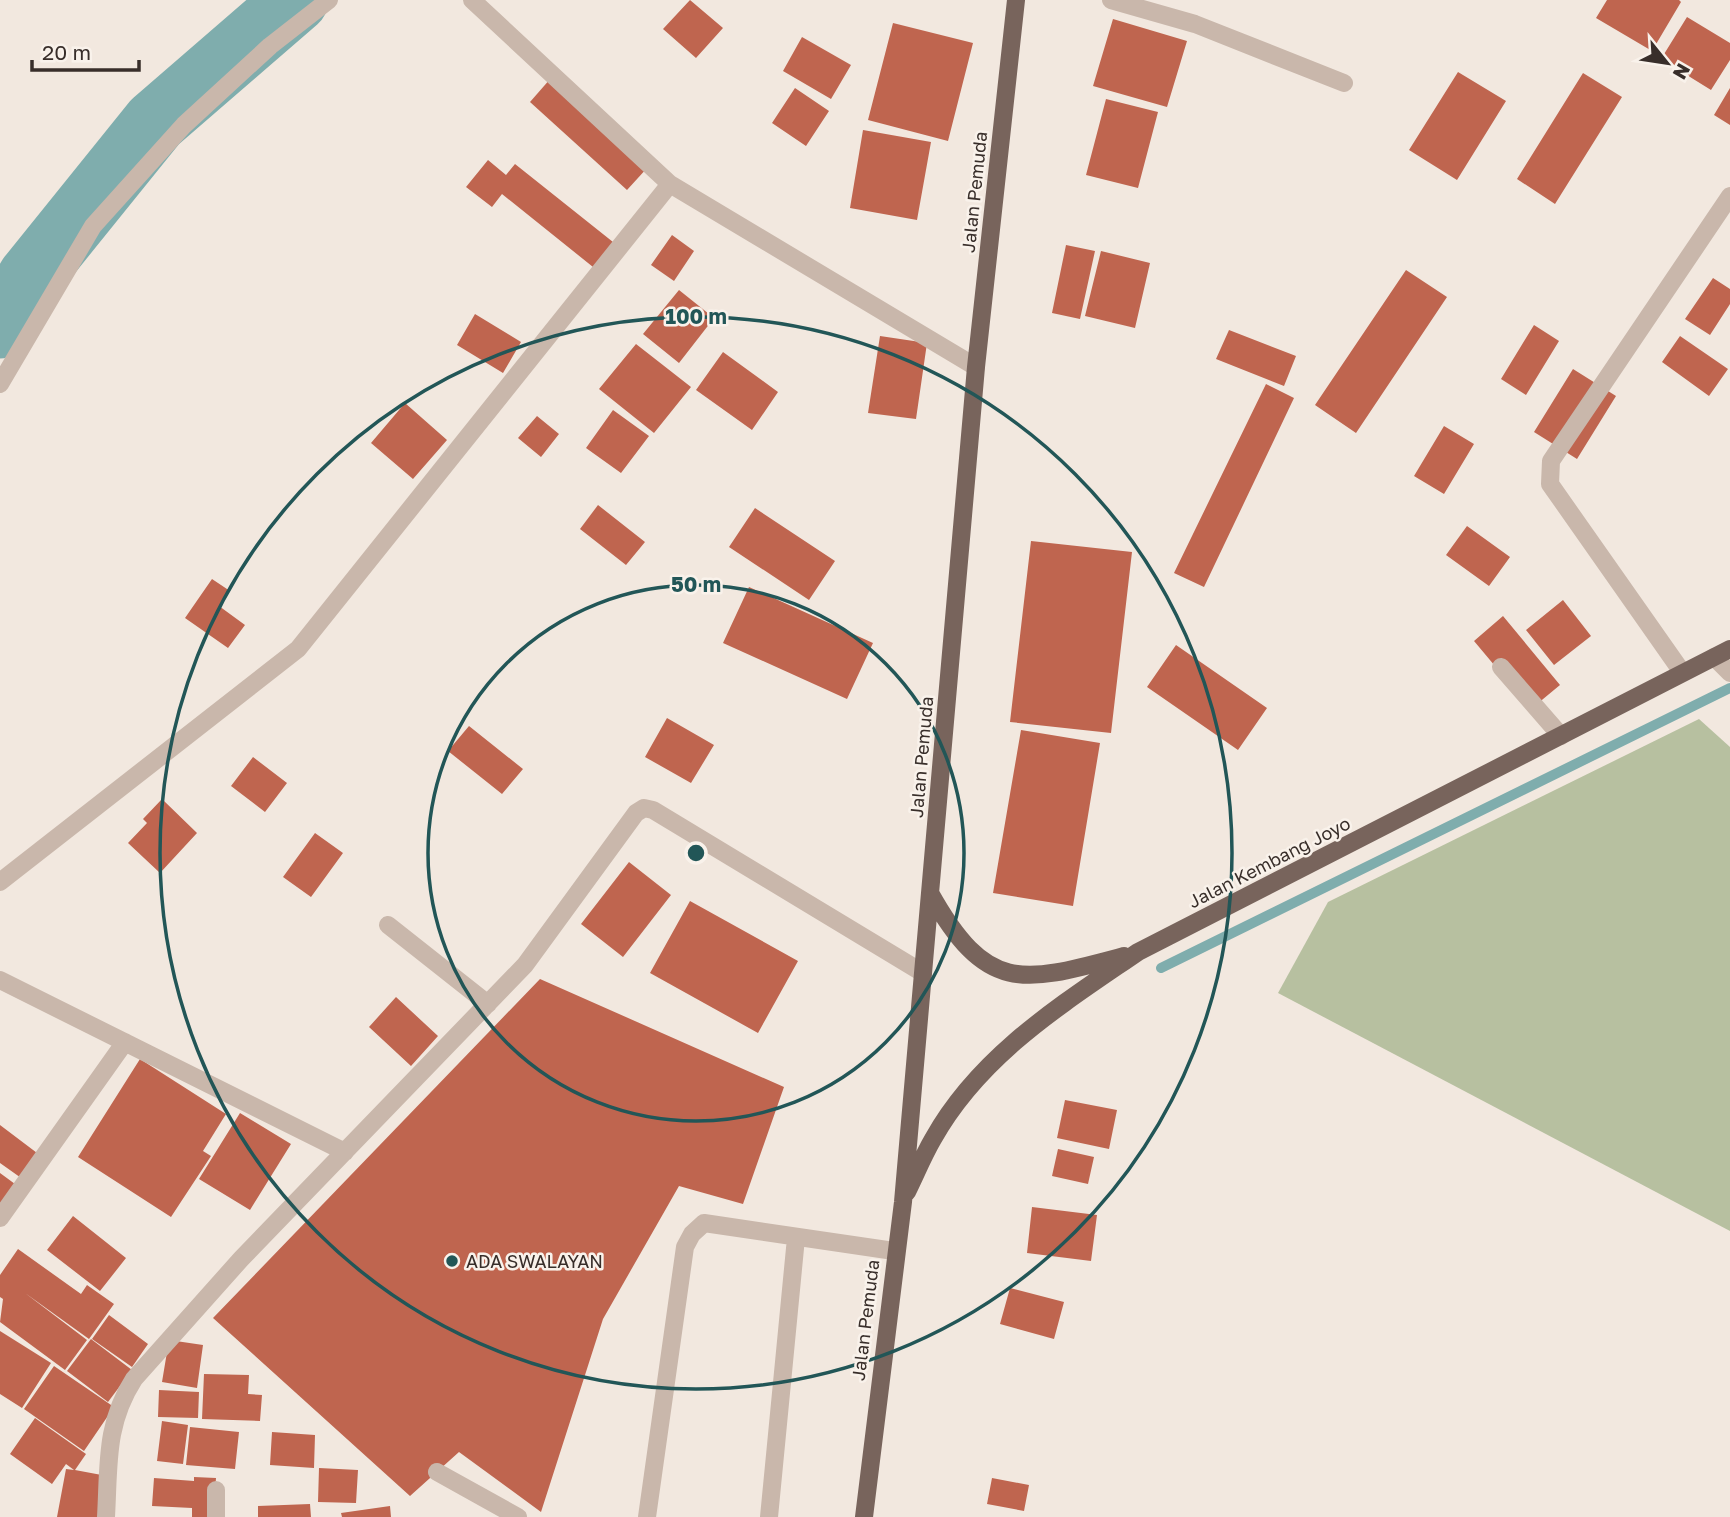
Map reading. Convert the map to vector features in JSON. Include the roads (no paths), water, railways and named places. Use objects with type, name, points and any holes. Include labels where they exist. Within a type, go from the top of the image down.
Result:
[{"type":"main road","name":"Jalan Pemuda","points":[[864,1517],[902,1202],[976,367],[1016,0]]},
{"type":"main road","name":"Jalan Kembang Joyo","points":[[902,1202],[933,1138],[958,1101],[997,1057],[1058,1005],[1138,952],[1722,653]]},
{"type":"main road","points":[[930,893],[951,930],[968,950],[993,967],[1018,976],[1052,975],[1138,952]]},
{"type":"street","points":[[0,384],[93,226],[184,125],[270,46],[330,0]]},
{"type":"street","points":[[472,0],[670,184],[976,367]]},
{"type":"street","points":[[1111,0],[1195,24],[1344,83]]},
{"type":"street","points":[[0,882],[298,649],[670,184]]},
{"type":"street","points":[[1682,672],[1550,484],[1551,461],[1730,197]]},
{"type":"street","points":[[1722,653],[1729,671]]},
{"type":"street","points":[[1501,667],[1561,736]]},
{"type":"street","points":[[106,1517],[112,1423],[120,1401],[134,1379],[241,1259],[539,948],[636,813],[644,808],[653,810],[923,973]]},
{"type":"street","points":[[388,925],[488,1004]]},
{"type":"street","points":[[0,980],[345,1152]]},
{"type":"street","points":[[0,1218],[125,1042]]},
{"type":"street","points":[[646,1517],[688,1240],[704,1223],[894,1251]]},
{"type":"street","points":[[769,1517],[796,1238]]},
{"type":"street","points":[[437,1472],[517,1517]]},
{"type":"street","points":[[216,1490],[216,1517]]},
{"type":"waterway","points":[[0,326],[30,277],[155,122],[296,0]]},
{"type":"waterway","points":[[1161,968],[1730,688]]},
{"type":"place","name":"ADA SWALAYAN","points":[[452,1261]]}]
